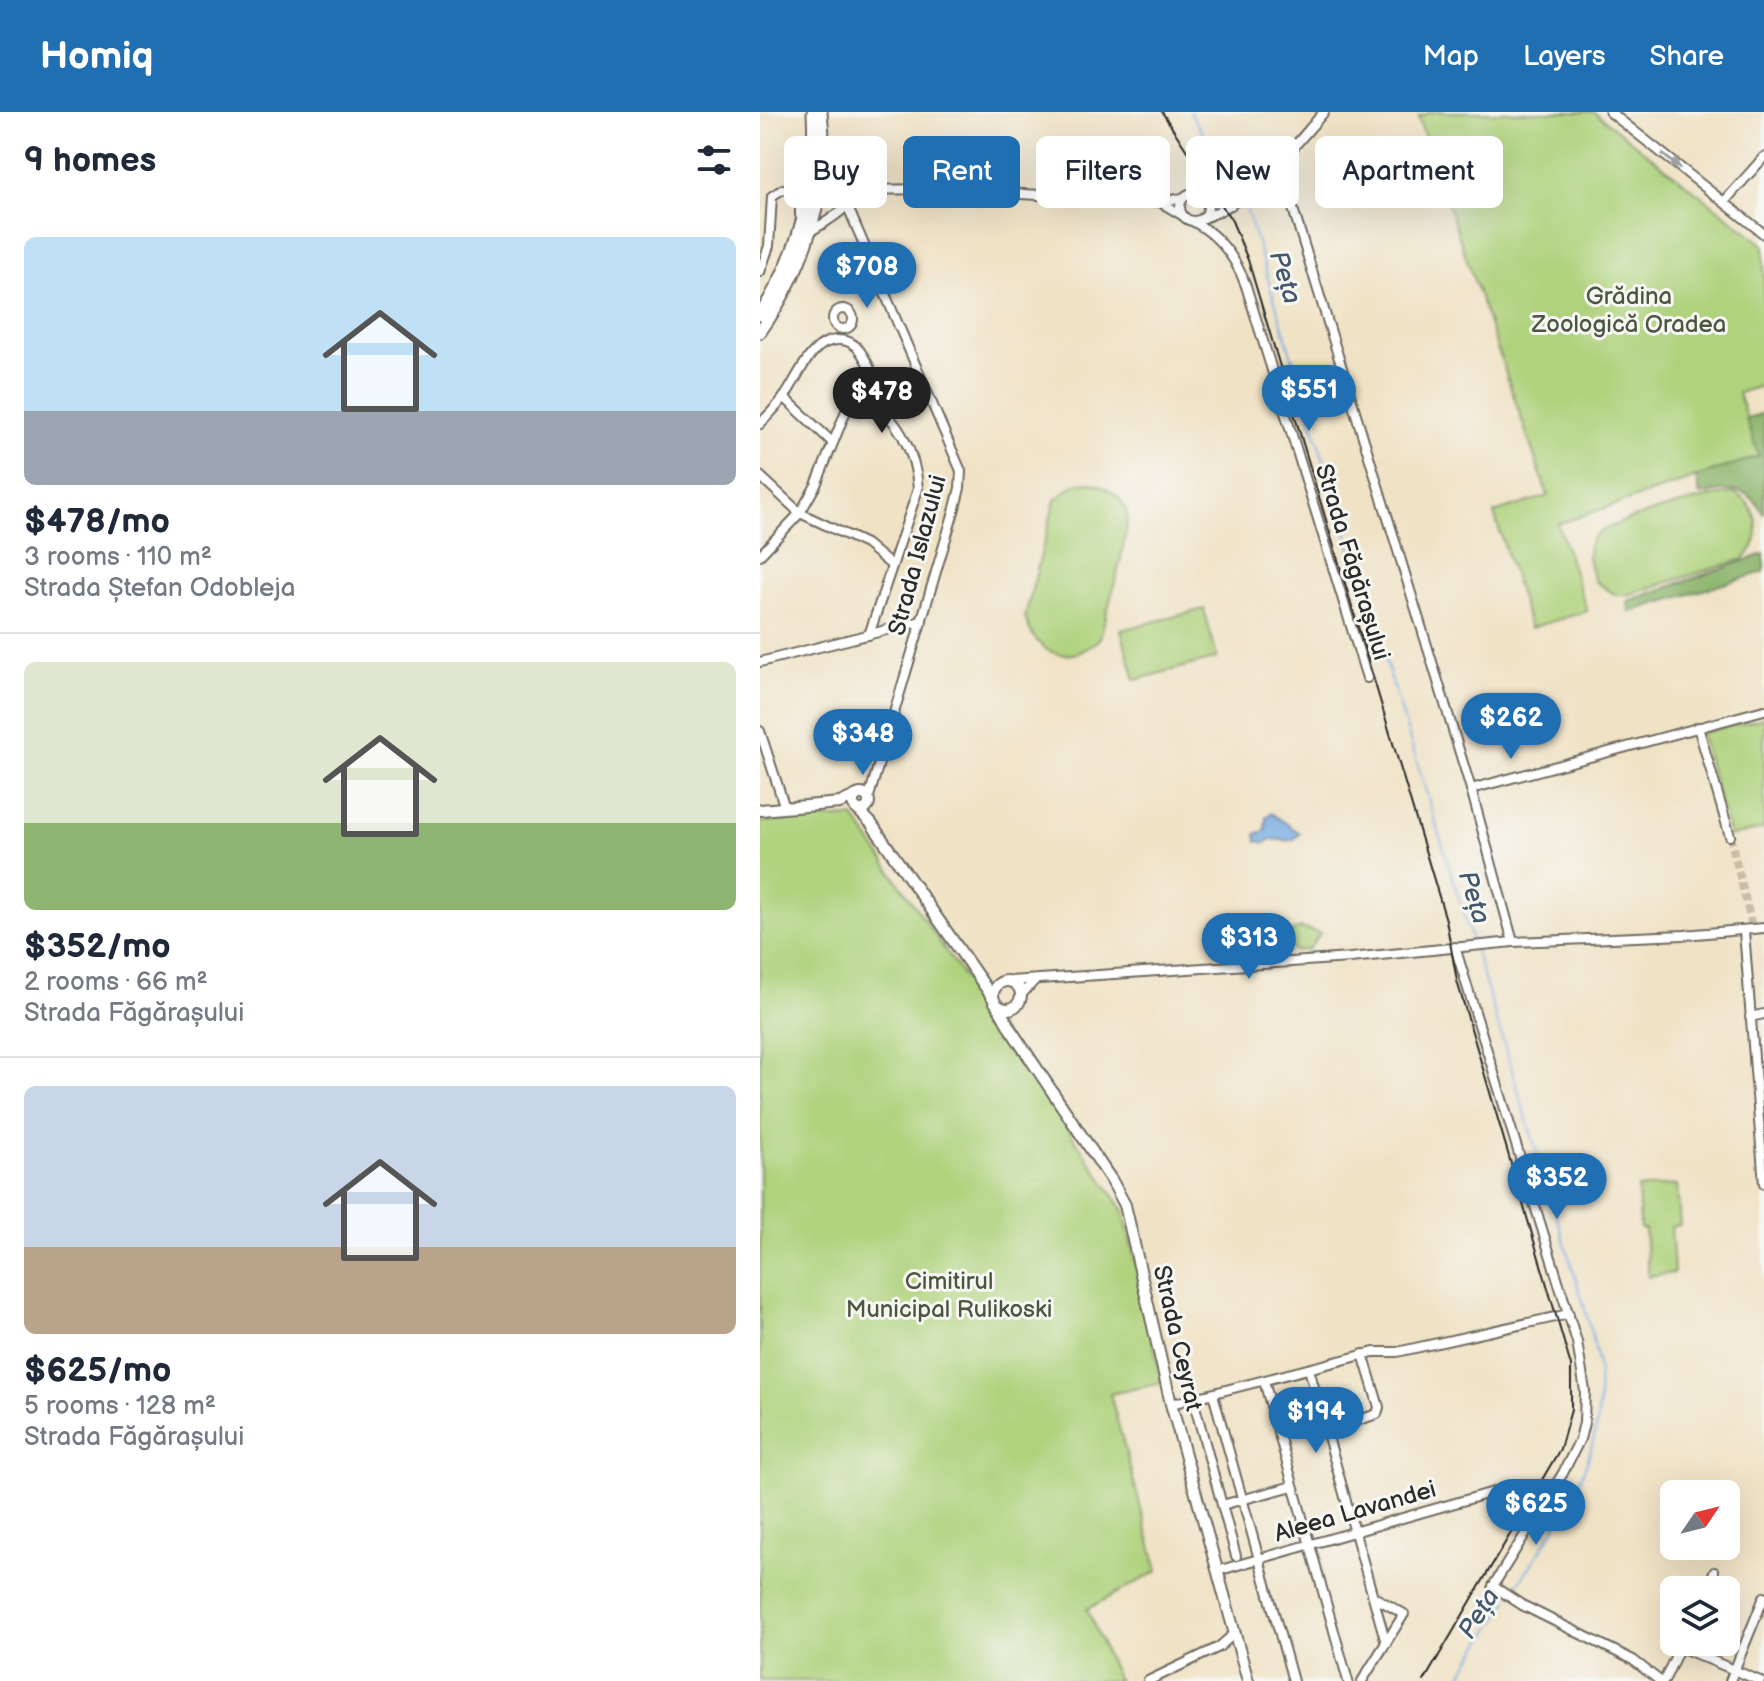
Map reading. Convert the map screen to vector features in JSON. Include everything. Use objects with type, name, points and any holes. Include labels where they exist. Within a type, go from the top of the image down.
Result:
[{"type":"highway","points":[[760,315],[786,268],[805,212],[812,171],[813,112]]},
{"type":"highway","points":[[821,112],[825,136]]},
{"type":"highway","points":[[760,332],[791,279],[811,231],[816,208]]},
{"type":"main road","points":[[760,810],[862,800]]},
{"type":"main road","name":"Strada Ceyrat","points":[[862,800],[871,823],[995,1002],[1125,1205],[1171,1404],[1248,1681]]},
{"type":"main road","points":[[971,970],[1018,986],[1019,1000],[1011,1030]]},
{"type":"main road","points":[[1005,982],[994,989],[995,1002],[1010,1009],[1019,1000]]},
{"type":"street","points":[[1299,140],[1324,112]]},
{"type":"street","points":[[1610,112],[1764,234]]},
{"type":"street","points":[[1724,202],[1764,157]]},
{"type":"street","points":[[760,272],[769,246],[770,209],[772,196],[776,192],[789,189],[798,197],[800,212],[796,243]]},
{"type":"street","points":[[887,190],[1036,195]]},
{"type":"street","points":[[1170,200],[1186,197]]},
{"type":"street","points":[[1182,215],[1180,206],[1183,198]]},
{"type":"street","points":[[811,231],[843,208]]},
{"type":"street","name":"Strada Islazului","points":[[848,208],[961,471],[960,488],[922,621],[862,800]]},
{"type":"street","points":[[1170,208],[1194,222],[1223,208]]},
{"type":"street","points":[[1207,208],[1207,215]]},
{"type":"street","name":"Strada Făgărașului","points":[[1293,208],[1471,789],[1513,942]]},
{"type":"street","name":"Strada Făgărașului","points":[[1207,215],[1246,286],[1367,678]]},
{"type":"street","name":"Strada Făgărașului","points":[[1194,222],[1216,235]]},
{"type":"street","points":[[841,340],[842,329]]},
{"type":"street","points":[[760,424],[784,397],[822,343],[841,340],[851,342],[859,349],[877,384],[876,404]]},
{"type":"street","points":[[784,397],[832,442]]},
{"type":"street","points":[[760,555],[800,513],[816,485],[840,421],[855,403],[864,399],[885,409],[909,450],[917,472],[918,489],[869,635]]},
{"type":"street","points":[[760,476],[800,513],[866,544],[891,565]]},
{"type":"street","points":[[760,662],[922,621]]},
{"type":"street","points":[[1471,789],[1764,710]]},
{"type":"street","points":[[1698,727],[1730,836]]},
{"type":"street","points":[[760,731],[765,760],[785,808]]},
{"type":"street","points":[[1005,982],[1350,958],[1482,944],[1764,928]]},
{"type":"street","points":[[1744,931],[1750,1017],[1760,1090],[1764,1184]]},
{"type":"street","points":[[1457,947],[1582,1361],[1584,1423],[1580,1439],[1494,1587],[1520,1604],[1633,1660],[1662,1681],[1675,1656]]},
{"type":"street","points":[[1019,1000],[1036,979]]},
{"type":"street","points":[[1750,1017],[1764,1014]]},
{"type":"street","points":[[1171,1404],[1363,1354],[1397,1352],[1569,1314]]},
{"type":"street","points":[[1326,1431],[1377,1414],[1379,1407],[1363,1354]]},
{"type":"street","points":[[1309,1369],[1386,1643]]},
{"type":"street","points":[[1264,1381],[1348,1681]]},
{"type":"street","points":[[1213,1394],[1293,1681]]},
{"type":"street","points":[[1193,1399],[1236,1556]]},
{"type":"street","points":[[1222,1505],[1293,1486]]},
{"type":"street","name":"Aleea Lavandei","points":[[1217,1571],[1511,1487],[1551,1491]]},
{"type":"street","points":[[1712,1576],[1714,1572]]},
{"type":"street","points":[[1362,1681],[1404,1614],[1374,1597]]},
{"type":"street","points":[[1730,1681],[1764,1597]]},
{"type":"street","points":[[1148,1681],[1219,1647],[1235,1633]]},
{"type":"street","points":[[1219,1647],[1239,1648]]},
{"type":"street","points":[[1705,1656],[1760,1681]]},
{"type":"green space","name":"Grădina Zoologică Oradea","points":[[1431,112],[1594,112],[1764,245],[1764,385],[1738,393],[1759,456],[1558,524],[1587,611],[1530,628],[1494,513],[1548,496],[1449,208],[1503,208],[1503,136],[1425,136],[1418,117]]},
{"type":"green space","points":[[1764,413],[1764,515],[1745,493],[1720,491],[1700,495],[1696,477],[1759,456],[1746,419]]},
{"type":"green space","points":[[1088,482],[1120,499],[1127,520],[1122,553],[1100,638],[1077,653],[1066,655],[1046,649],[1030,631],[1025,617],[1055,500],[1075,484]]},
{"type":"green space","points":[[1735,493],[1750,507],[1757,524],[1754,543],[1743,559],[1627,595],[1616,595],[1595,581],[1588,549],[1592,539],[1600,532],[1659,510]]},
{"type":"green space","points":[[1764,554],[1764,572],[1629,612],[1628,601]]},
{"type":"green space","points":[[1204,609],[1217,658],[1135,680],[1121,630]]},
{"type":"green space","points":[[1764,718],[1764,829],[1730,836],[1700,733]]},
{"type":"green space","name":"Cimitirul Municipal Rulikoski","points":[[854,817],[1124,1211],[1162,1383],[1110,1394],[1158,1571],[1087,1609],[1118,1681],[760,1681],[760,822]]},
{"type":"green space","points":[[1300,928],[1320,933],[1309,949],[1295,951],[1278,937]]},
{"type":"green space","points":[[1677,1185],[1680,1225],[1671,1227],[1674,1273],[1648,1276],[1645,1229],[1640,1229],[1638,1188]]},
{"type":"water","points":[[1271,813],[1300,833],[1291,840],[1257,841],[1256,834],[1265,831],[1266,817]]},
{"type":"waterway","name":"Peța","points":[[1190,112],[1205,136]]},
{"type":"waterway","name":"Peța","points":[[1246,208],[1473,944]]},
{"type":"waterway","name":"Peța","points":[[1475,950],[1586,1312],[1598,1366],[1599,1400],[1588,1460],[1562,1515],[1511,1595]]},
{"type":"waterway","name":"Peța","points":[[1457,1681],[1508,1601]]},
{"type":"tunnel","points":[[1730,836],[1753,930]]},
{"type":"tram line","points":[[1162,112],[1232,221],[1248,260],[1446,920],[1457,981],[1571,1366],[1571,1410],[1560,1449],[1424,1681]]}]
